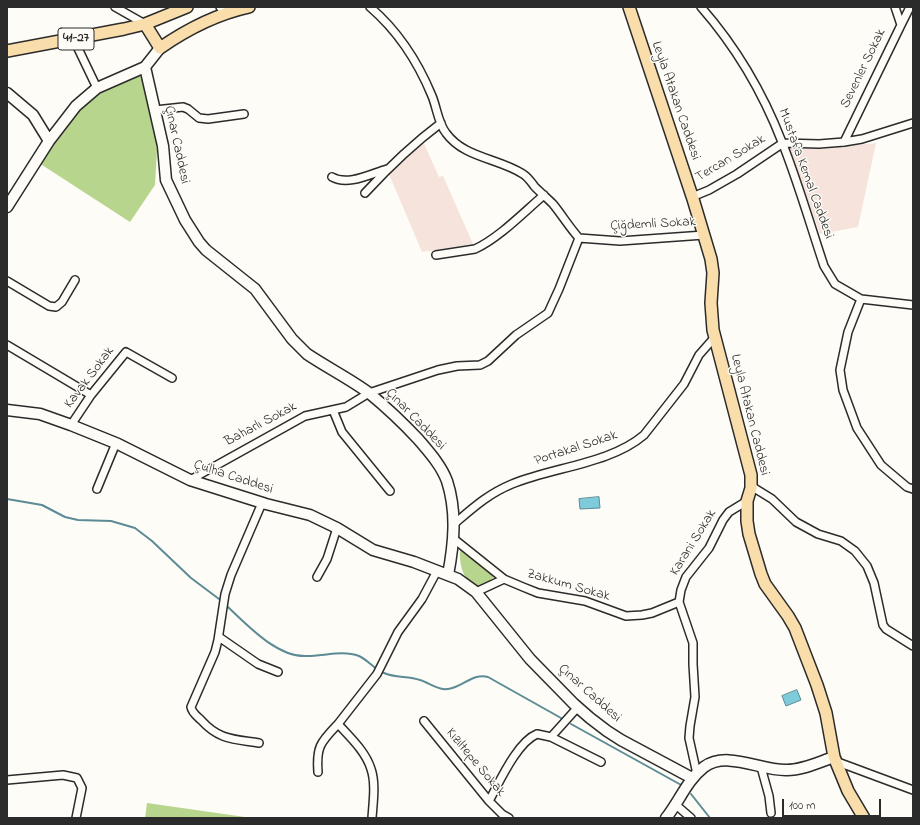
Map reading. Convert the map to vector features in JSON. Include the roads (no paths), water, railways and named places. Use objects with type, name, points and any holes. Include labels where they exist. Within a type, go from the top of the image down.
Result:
[{"type":"main road","points":[[145,24],[160,48],[174,38],[223,10],[249,7]]},
{"type":"main road","name":"Leyla Atakan Caddesi","points":[[629,7],[692,197],[713,268],[711,303],[714,338],[749,466],[751,486],[747,501],[747,521],[749,534],[765,584],[788,616],[806,656],[826,713],[835,759],[848,791],[864,818]]},
{"type":"main road","name":"41-27","points":[[7,51],[74,40],[145,24],[183,8]]},
{"type":"street","points":[[114,7],[145,24]]},
{"type":"street","points":[[370,7],[385,20],[397,34],[412,56],[425,79],[446,134],[460,146],[475,154],[524,175],[551,203],[579,238]]},
{"type":"street","name":"Mustafa Kemal Caddesi","points":[[701,7],[730,43],[752,79],[782,143],[824,266],[835,284],[861,299],[913,305]]},
{"type":"street","name":"Sevenler Sokak","points":[[844,142],[901,25],[895,7]]},
{"type":"street","points":[[901,25],[910,7]]},
{"type":"street","points":[[74,40],[97,88]]},
{"type":"street","points":[[7,207],[49,141],[76,106],[97,88],[145,67],[160,48]]},
{"type":"street","name":"Çınar Caddesi","points":[[145,67],[163,146],[166,180],[185,220],[199,242],[213,257],[255,289],[285,330],[304,351],[369,394],[409,430],[440,467],[450,493],[454,524],[454,540],[448,574],[458,579],[476,592],[530,659],[578,707],[607,731],[694,776]]},
{"type":"street","points":[[7,93],[33,116],[49,141]]},
{"type":"street","points":[[155,110],[183,107],[199,118],[208,119],[244,114]]},
{"type":"street","points":[[365,193],[387,169],[441,123]]},
{"type":"street","points":[[782,143],[819,144],[844,142],[869,137],[913,123]]},
{"type":"street","name":"Tercan Sokak","points":[[692,197],[709,190],[737,174],[782,143]]},
{"type":"street","points":[[332,177],[336,180],[345,181],[387,169]]},
{"type":"street","points":[[436,255],[481,246],[495,238],[544,195]]},
{"type":"street","name":"Çiğdemli Sokak","points":[[579,238],[620,241],[704,235]]},
{"type":"street","name":"Baharlı Sokak","points":[[190,480],[297,419],[310,414],[332,410],[352,404],[369,394],[443,368],[480,365],[488,362],[516,335],[548,313],[579,238]]},
{"type":"street","points":[[7,281],[53,307],[59,306],[75,280]]},
{"type":"street","points":[[861,299],[848,332],[840,370],[843,390],[857,428],[881,465],[907,487],[913,488]]},
{"type":"street","name":"Portakal Sokak","points":[[454,524],[480,501],[494,492],[525,479],[614,452],[636,441],[644,435],[684,384],[700,355],[714,338]]},
{"type":"street","points":[[7,344],[91,395]]},
{"type":"street","name":"Kavak Sokak","points":[[71,425],[91,395],[126,352],[172,378]]},
{"type":"street","name":"Çulha Caddesi","points":[[7,410],[40,414],[71,425],[116,444],[190,480],[262,503],[310,515],[337,528],[373,550],[448,574]]},
{"type":"street","points":[[332,410],[342,432],[390,491]]},
{"type":"street","points":[[97,489],[116,444]]},
{"type":"street","points":[[751,486],[772,499],[796,522],[818,534],[841,541],[855,551],[866,566],[874,583],[883,625],[886,629],[913,646]]},
{"type":"street","name":"Karani Sokak","points":[[679,602],[686,576],[709,548],[723,520],[729,512],[747,501]]},
{"type":"street","points":[[259,743],[226,738],[218,735],[213,732],[192,710],[191,707],[215,652],[219,637],[225,594],[231,575],[262,503]]},
{"type":"street","points":[[317,578],[327,558],[337,528]]},
{"type":"street","points":[[454,540],[504,579]]},
{"type":"street","points":[[318,772],[317,759],[320,745],[379,671],[398,632],[422,599],[437,571]]},
{"type":"street","name":"Zakkum Sokak","points":[[476,592],[504,579],[538,593],[585,601],[626,616],[652,613],[679,602]]},
{"type":"street","points":[[679,602],[693,643],[695,697],[689,738],[694,776]]},
{"type":"street","points":[[219,637],[258,664],[278,672]]},
{"type":"street","points":[[551,737],[578,707]]},
{"type":"street","name":"Kızıltepe Sokak","points":[[424,721],[489,801],[502,814],[509,818]]},
{"type":"street","points":[[338,724],[361,751],[372,770],[372,818]]},
{"type":"street","points":[[489,801],[509,763],[528,739],[536,734],[551,737],[601,762]]},
{"type":"street","points":[[666,818],[694,776],[704,767],[719,760],[780,770],[793,770],[835,759],[913,790]]},
{"type":"street","points":[[761,767],[769,796],[771,813]]},
{"type":"street","points":[[7,780],[63,775],[77,778],[82,788],[76,818]]},
{"type":"street","points":[[676,805],[691,818]]},
{"type":"water","points":[[599,497],[600,508],[580,509],[579,499]]},
{"type":"water","points":[[797,690],[801,700],[786,706],[782,696]]},
{"type":"waterway","points":[[7,499],[42,505],[65,517],[78,520],[111,521],[135,528],[152,541],[191,578],[219,599]]},
{"type":"waterway","points":[[228,607],[264,639],[285,652],[307,656],[340,653],[353,654],[359,656],[384,673],[423,681],[443,689],[455,687],[476,677],[488,677],[561,718]]},
{"type":"waterway","points":[[571,724],[683,786]]},
{"type":"waterway","points":[[691,794],[710,818]]}]
